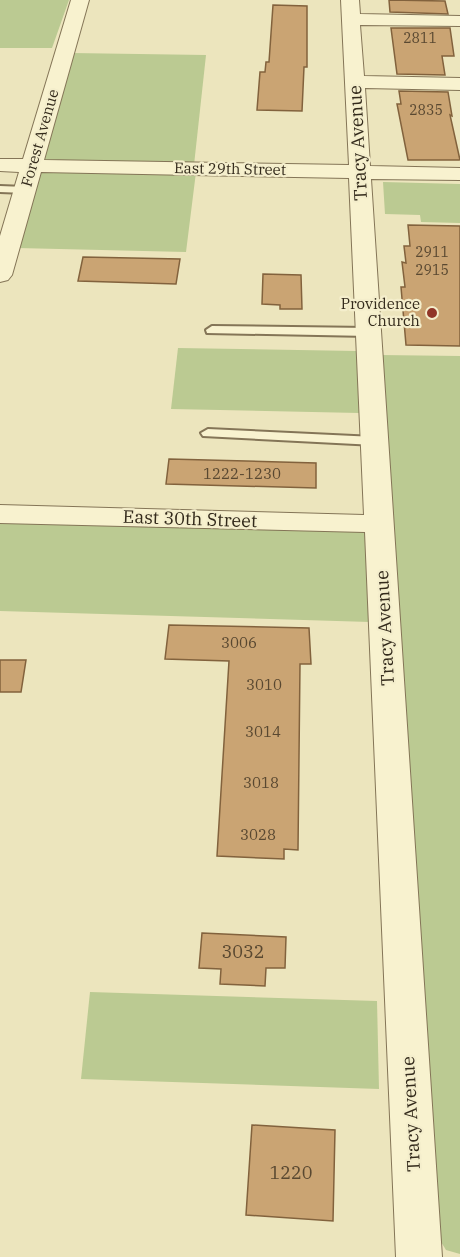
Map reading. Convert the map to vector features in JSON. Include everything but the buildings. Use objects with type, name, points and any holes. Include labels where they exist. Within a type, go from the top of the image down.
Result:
[{"type":"street","name":"Forest Avenue","points":[[0,275],[80,0]]},
{"type":"street","points":[[351,10],[460,21]]},
{"type":"street","name":"Tracy Avenue","points":[[351,10],[419,1257]]},
{"type":"street","points":[[355,82],[460,84]]},
{"type":"street","name":"East 29th Street","points":[[0,165],[460,174]]},
{"type":"street","name":"East 30th Street","points":[[0,513],[379,524]]},
{"type":"lane","points":[[0,189],[25,190]]},
{"type":"lane","points":[[212,330],[369,332]]},
{"type":"lane","points":[[208,433],[375,441]]},
{"type":"green space","points":[[0,0],[69,0],[52,48],[0,48]]},
{"type":"green space","points":[[71,53],[206,55],[194,165],[41,162]]},
{"type":"green space","points":[[41,169],[196,172],[186,252],[17,248]]},
{"type":"green space","points":[[383,182],[460,184],[460,223],[421,222],[420,215],[385,214]]},
{"type":"green space","points":[[178,348],[357,351],[359,413],[171,409]]},
{"type":"green space","points":[[380,355],[460,356],[460,1254],[446,1250],[435,1232]]},
{"type":"green space","points":[[0,521],[367,531],[370,622],[0,611]]},
{"type":"green space","points":[[90,992],[377,1001],[379,1089],[81,1079]]},
{"type":"place","name":"Providence Church","points":[[432,313]]}]
